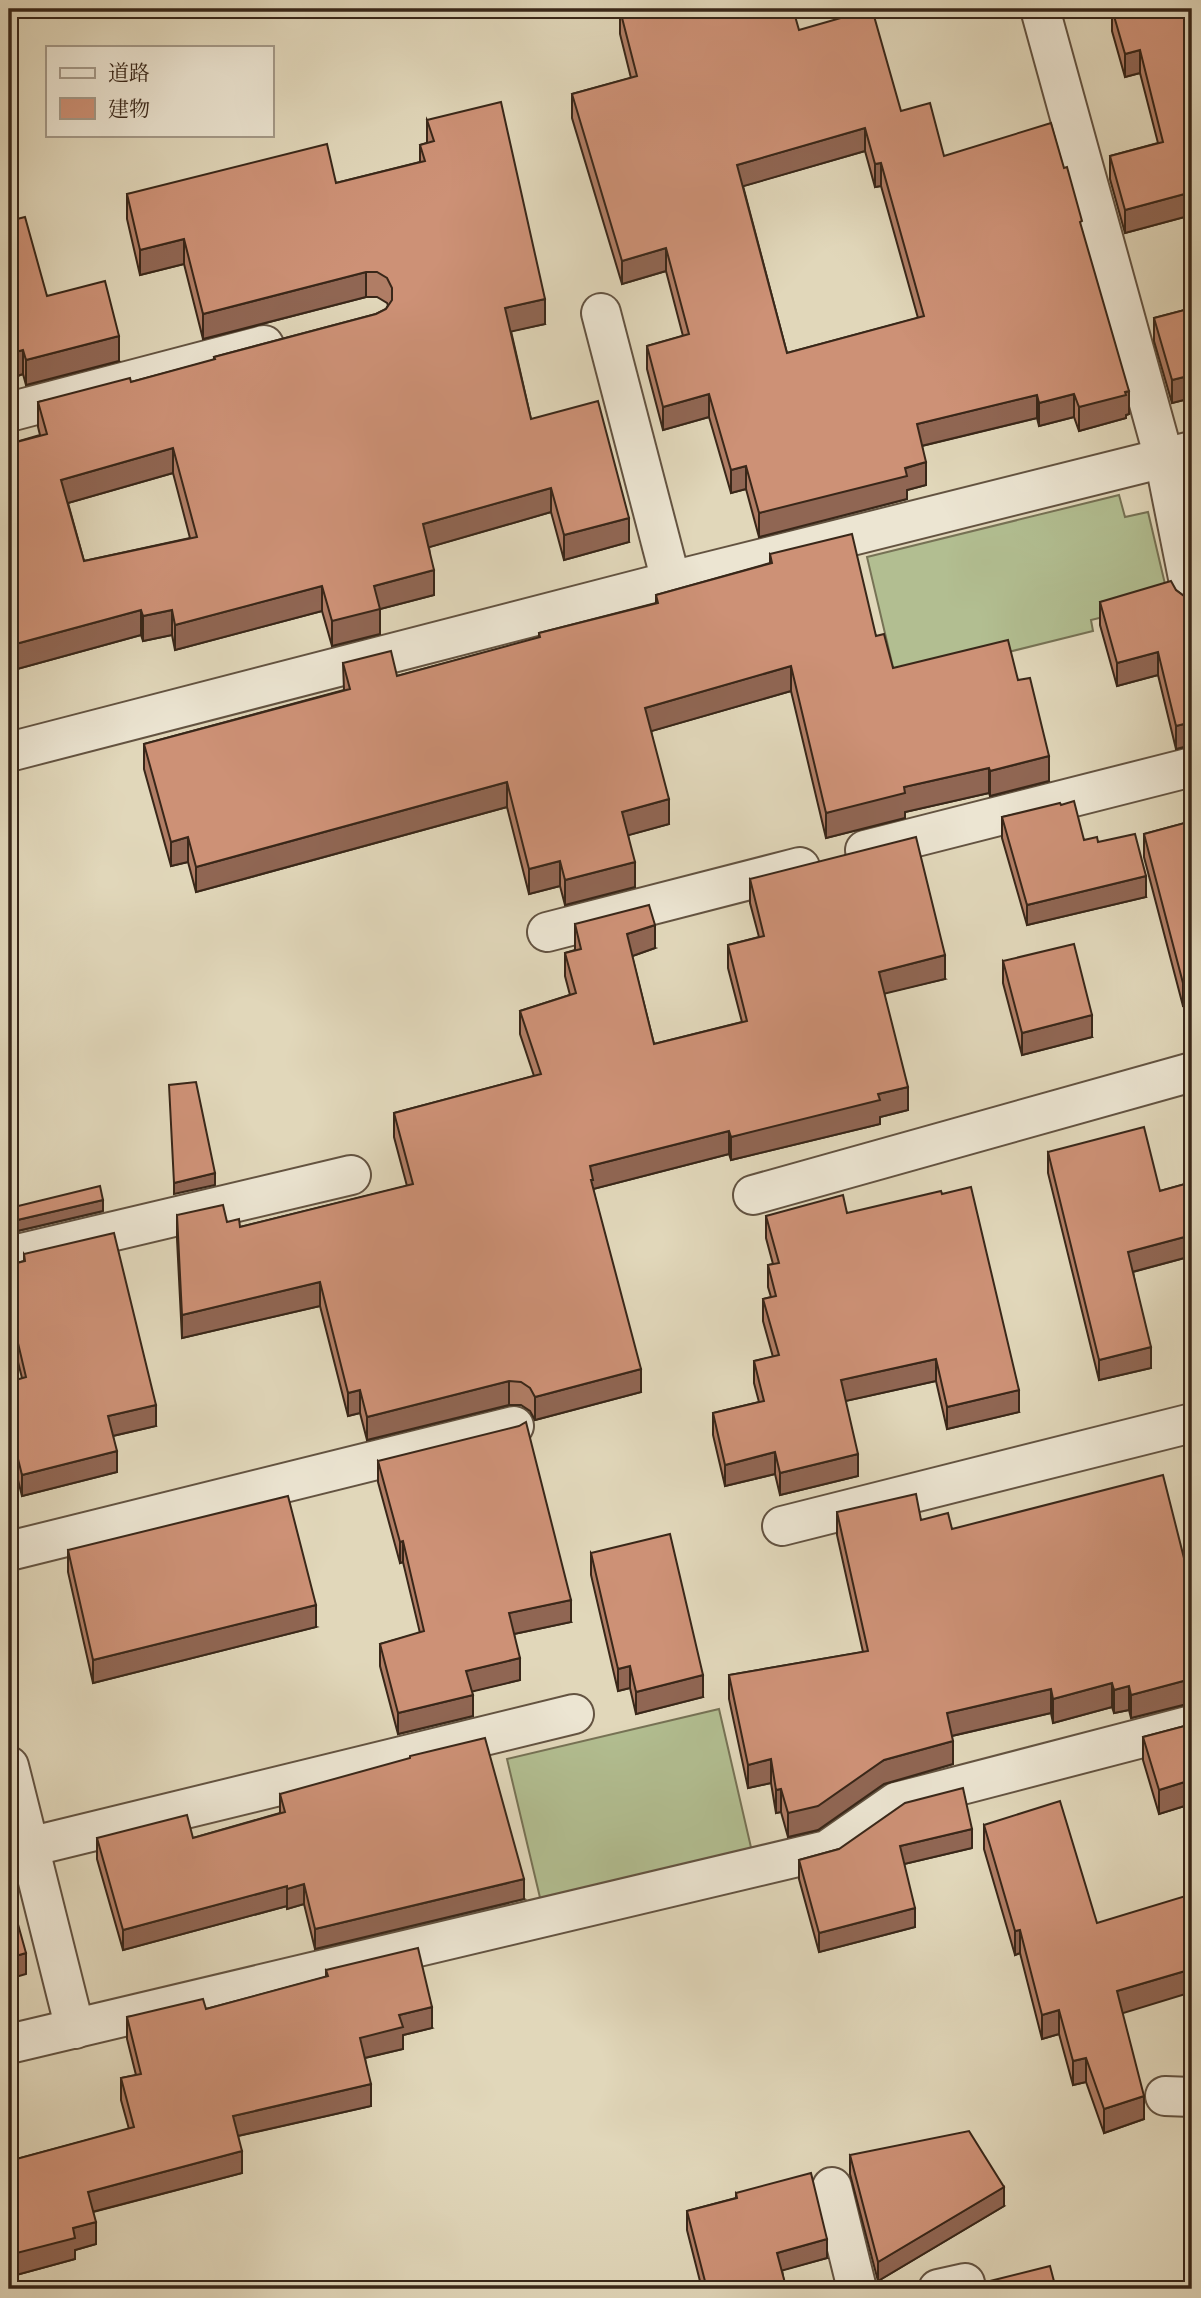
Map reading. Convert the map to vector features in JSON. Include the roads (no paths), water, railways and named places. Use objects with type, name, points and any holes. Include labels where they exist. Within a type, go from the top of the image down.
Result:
[{"type":"street","points":[[1052,12],[1178,455],[1192,598]]},
{"type":"street","points":[[601,313],[671,581]]},
{"type":"street","points":[[9,412],[304,335]]},
{"type":"street","points":[[9,752],[671,581],[1178,455]]},
{"type":"street","points":[[547,932],[1192,767]]},
{"type":"street","points":[[753,1195],[1192,1072]]},
{"type":"street","points":[[9,1256],[351,1175]]},
{"type":"street","points":[[782,1526],[1192,1423]]},
{"type":"street","points":[[9,1551],[514,1426]]},
{"type":"street","points":[[29,1847],[574,1714]]},
{"type":"street","points":[[9,2044],[827,1850],[896,1802],[1192,1725]]},
{"type":"street","points":[[9,1766],[75,2029]]},
{"type":"street","points":[[832,2187],[857,2289]]},
{"type":"street","points":[[938,2289],[965,2283],[966,2289]]}]
